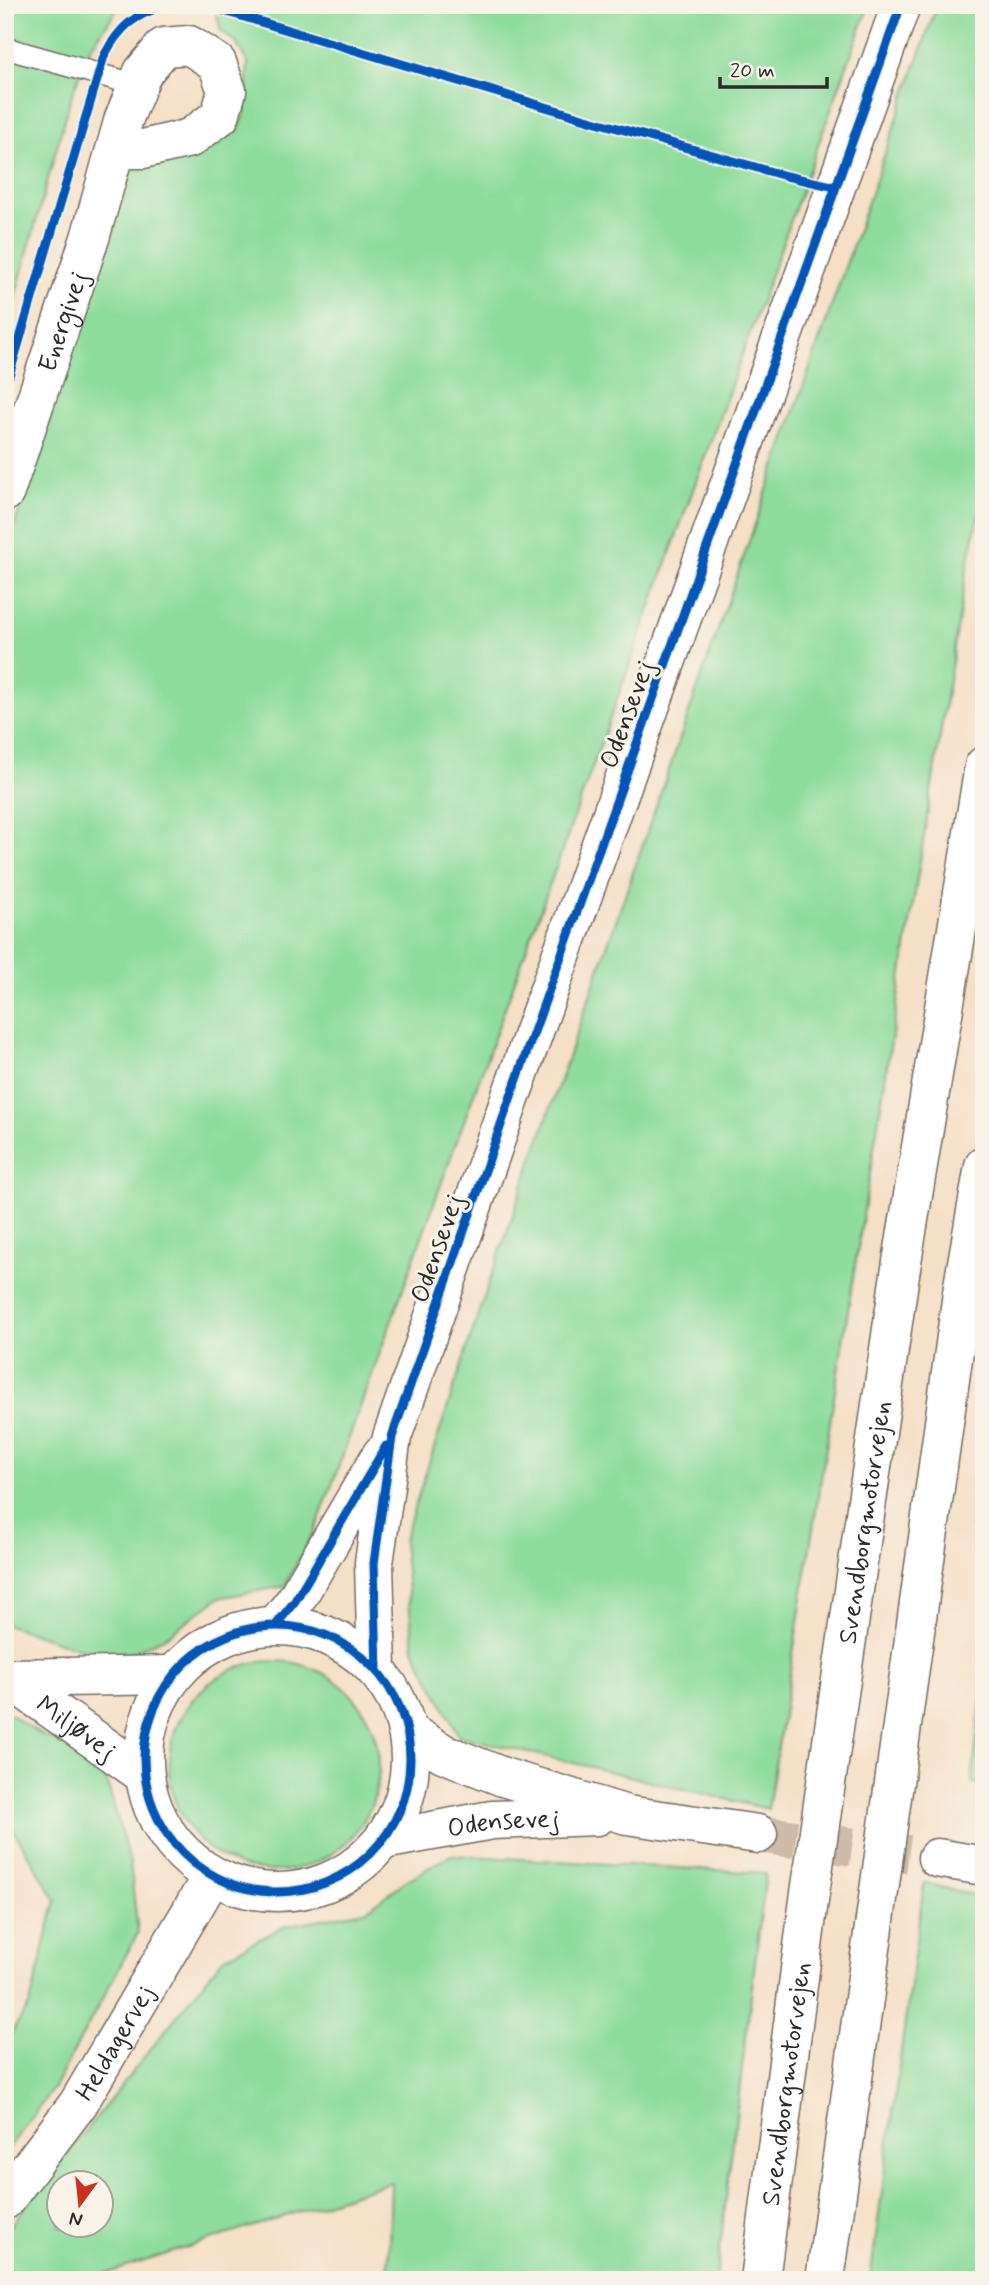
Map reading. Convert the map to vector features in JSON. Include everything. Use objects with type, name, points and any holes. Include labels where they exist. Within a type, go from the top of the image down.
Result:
[{"type":"main road","name":"Odensevej","points":[[377,1670],[374,1563],[392,1437],[506,1109],[901,5]]},
{"type":"main road","name":"Energivej","points":[[5,492],[38,398],[124,118],[143,72],[164,47],[189,45],[217,63],[227,91],[220,116],[190,138],[143,149],[116,149]]},
{"type":"main road","name":"Svendborgmotorvejen","points":[[760,2280],[809,1900],[900,1273],[984,766]]},
{"type":"main road","points":[[825,2280],[963,1286],[984,1166]]},
{"type":"main road","name":"Odensevej","points":[[276,1625],[295,1601],[392,1437]]},
{"type":"main road","points":[[276,1625],[313,1631],[348,1646],[377,1670],[401,1709],[407,1731],[410,1769],[402,1807],[383,1840],[356,1867],[322,1885],[285,1892],[247,1890],[212,1876],[186,1857],[165,1833],[150,1805],[143,1774],[147,1722],[172,1675],[201,1648],[237,1631],[276,1625]]},
{"type":"main road","name":"Miljøvej","points":[[8,1677],[172,1675]]},
{"type":"main road","name":"Miljøvej","points":[[8,1677],[143,1774]]},
{"type":"main road","name":"Odensevej","points":[[407,1731],[443,1753],[503,1777],[627,1815],[758,1835]]},
{"type":"main road","name":"Odensevej","points":[[383,1840],[492,1820],[627,1815]]},
{"type":"main road","points":[[937,1858],[984,1866]]},
{"type":"main road","name":"Heldagervej","points":[[5,2200],[78,2104],[212,1876]]},
{"type":"lane","points":[[5,48],[137,86]]},
{"type":"green space","points":[[5,5],[127,5],[116,11],[89,50],[70,100],[5,333]]},
{"type":"green space","points":[[214,5],[869,5],[318,1523],[285,1586],[218,1598],[164,1638],[114,1660],[5,1624],[5,555],[129,173],[237,132],[245,115],[248,63],[236,43],[221,31]]},
{"type":"green space","points":[[937,5],[984,5],[984,488],[966,574],[768,1809],[459,1736],[414,1649],[403,1542],[482,1303]]},
{"type":"green space","points":[[984,1458],[984,1528],[972,1527]]},
{"type":"green space","points":[[274,1661],[314,1669],[348,1692],[371,1726],[379,1766],[371,1806],[348,1840],[314,1863],[274,1871],[234,1863],[200,1840],[177,1806],[169,1766],[177,1726],[200,1692],[234,1669]]},
{"type":"green space","points":[[984,1674],[984,1787],[972,1782]]},
{"type":"green space","points":[[5,1711],[40,1734],[101,1761],[130,1863],[138,1933],[55,2086],[5,2153],[5,2043],[30,2004],[56,1900],[5,1816]]},
{"type":"green space","points":[[451,1855],[766,1873],[716,2280],[388,2280],[391,2182],[86,2280],[5,2280],[5,2232],[46,2180],[46,2240],[116,2240],[116,2170],[54,2170],[223,1958],[285,1926],[365,1911],[404,1882]]},
{"type":"green space","points":[[924,1883],[984,1898],[984,2280],[870,2280]]},
{"type":"tunnel","points":[[758,1834],[937,1858]]},
{"type":"cycle path","points":[[5,389],[104,56],[128,23],[165,5]]},
{"type":"cycle path","points":[[204,5],[586,119],[786,176],[836,187]]},
{"type":"cycle path","points":[[377,1670],[374,1563],[392,1437],[901,5]]},
{"type":"cycle path","points":[[276,1625],[295,1601],[386,1446]]},
{"type":"cycle path","points":[[277,1626],[328,1636],[351,1648],[371,1665],[388,1685],[400,1708],[410,1759],[400,1810],[388,1833],[371,1853],[351,1870],[328,1882],[277,1892],[226,1882],[203,1870],[183,1853],[166,1833],[154,1810],[144,1759],[154,1708],[166,1685],[183,1665],[203,1648],[226,1636],[277,1626]]}]
